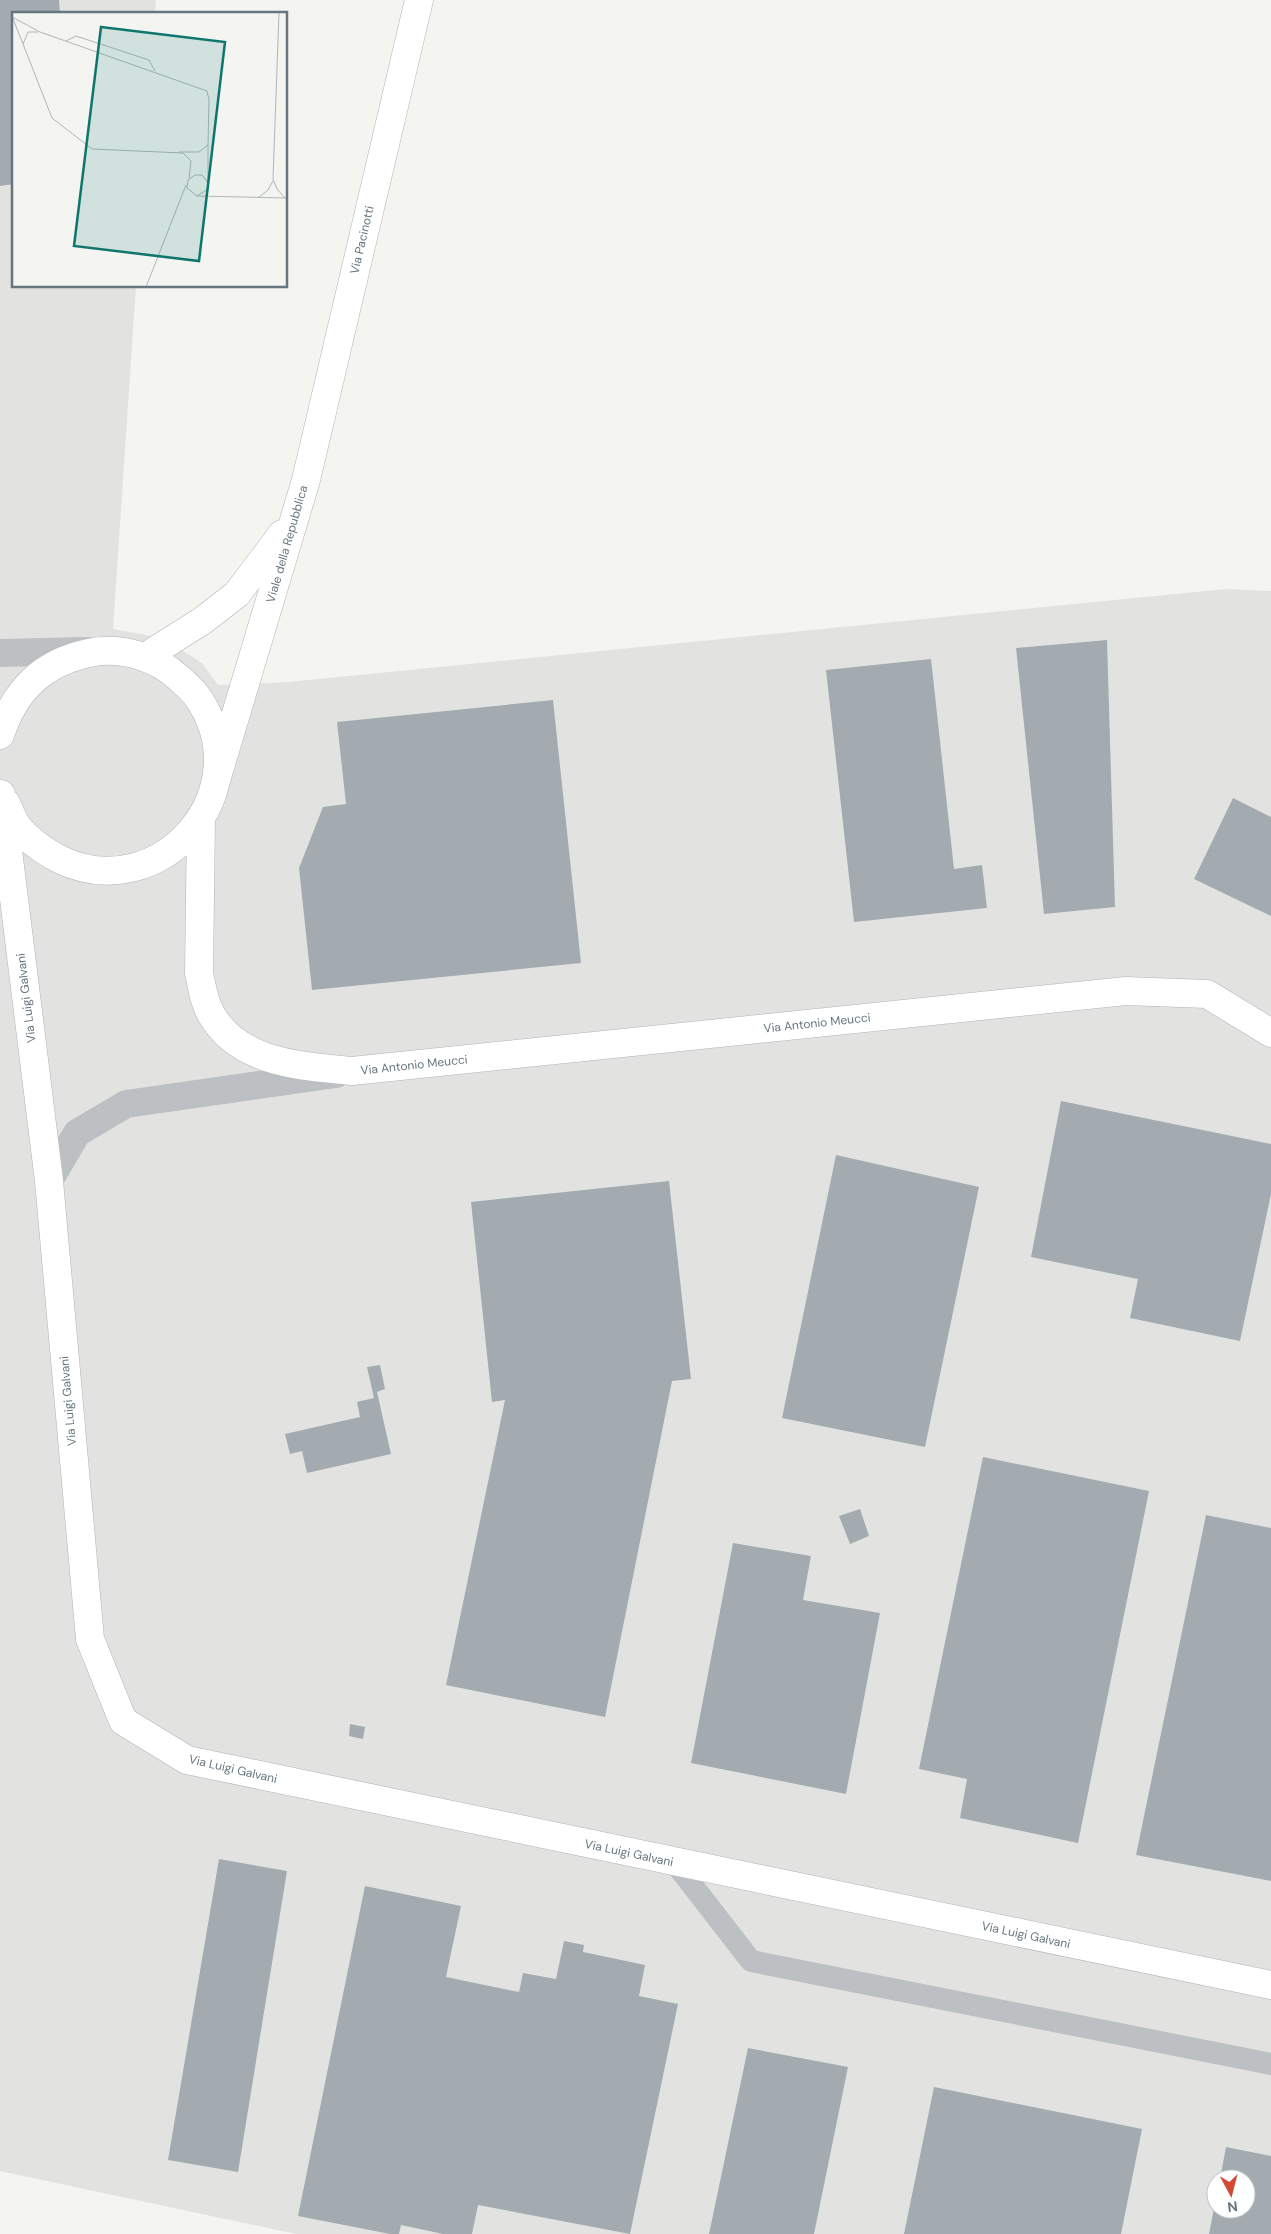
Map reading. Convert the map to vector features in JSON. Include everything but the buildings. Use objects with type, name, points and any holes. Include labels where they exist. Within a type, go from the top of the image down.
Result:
[{"type":"main road","name":"Via Pacinotti","points":[[306,480],[419,0]]},
{"type":"main road","name":"Viale della Repubblica","points":[[145,657],[202,621],[237,594],[280,540],[306,480]]},
{"type":"main road","name":"Viale della Repubblica","points":[[1,791],[18,826],[43,851],[75,867],[110,871],[146,864],[177,847],[201,820],[210,803],[306,480]]},
{"type":"main road","name":"Viale della Repubblica","points":[[0,735],[8,712],[24,688],[46,669],[72,656],[101,650],[123,651],[145,657],[173,672],[196,694],[211,722],[218,752],[216,784]]},
{"type":"main road","name":"Via Luigi Galvani","points":[[1,791],[49,1181],[90,1639],[123,1721],[187,1760],[1271,1986]]},
{"type":"main road","name":"Via Antonio Meucci","points":[[201,820],[199,973],[203,994],[211,1014],[229,1037],[259,1055],[289,1065],[352,1071],[1126,991],[1207,994],[1271,1033]]},
{"type":"street","points":[[0,653],[101,650]]},
{"type":"street","name":"Via Antonio Meucci","points":[[49,1181],[77,1133],[126,1104],[352,1071]]},
{"type":"lane","points":[[675,1863],[751,1961],[1271,2064]]},
{"type":"shaded area","points":[[0,0],[156,0],[155,12],[12,12],[12,288],[136,288],[113,629],[163,638],[202,663],[218,685],[288,682],[1226,589],[1271,591],[1271,2234],[296,2234],[0,2171]]}]
